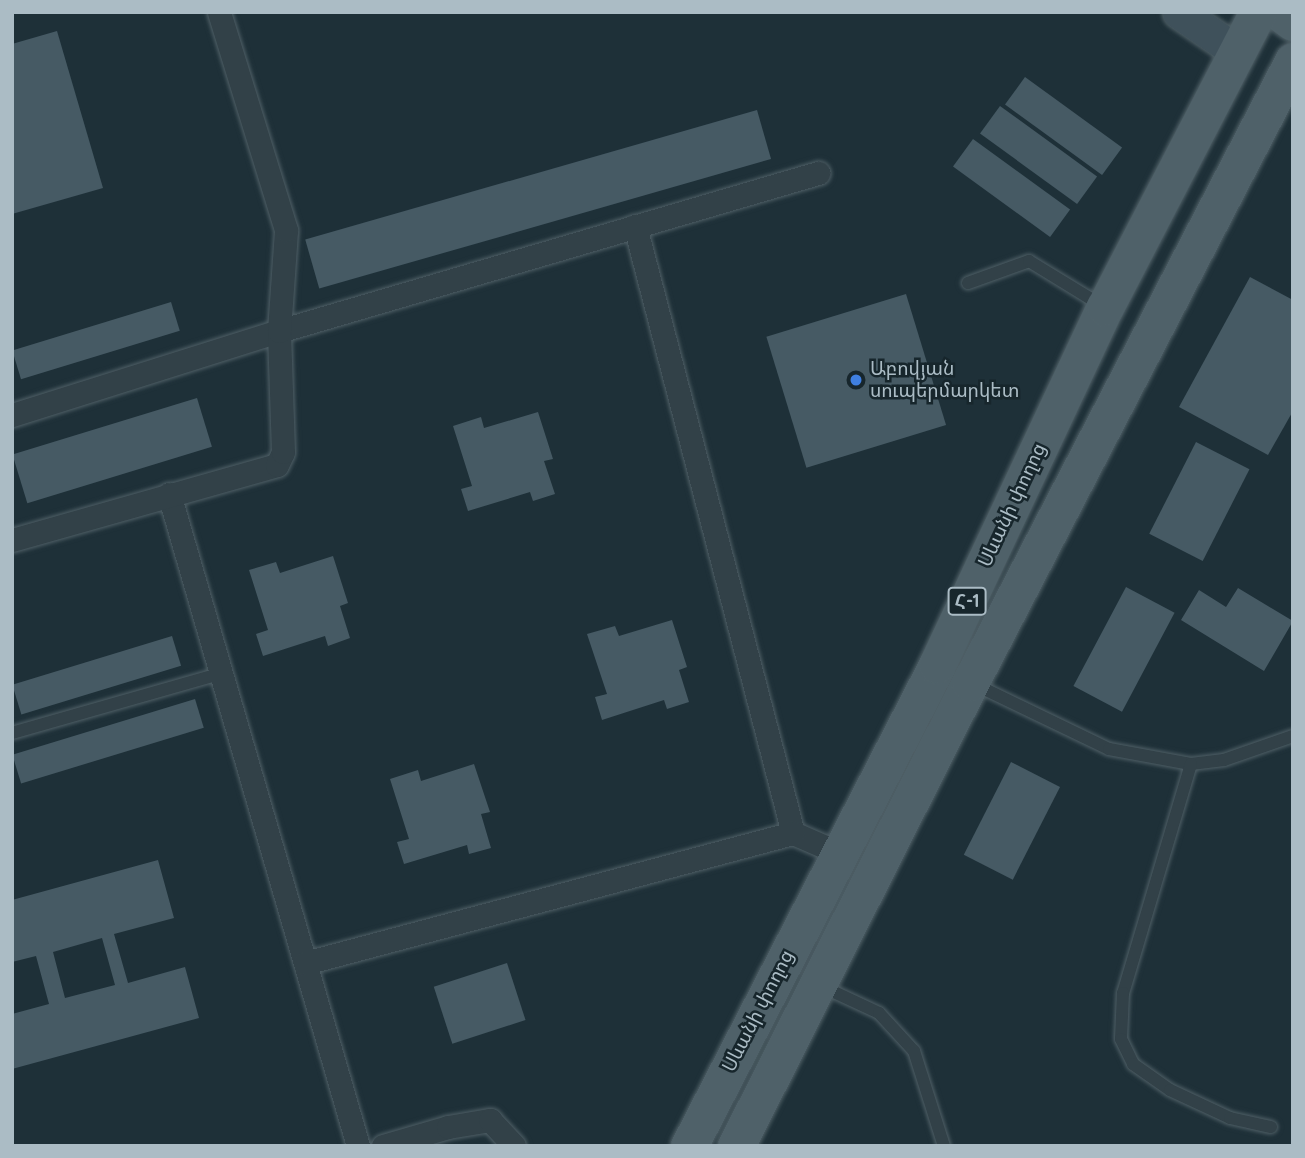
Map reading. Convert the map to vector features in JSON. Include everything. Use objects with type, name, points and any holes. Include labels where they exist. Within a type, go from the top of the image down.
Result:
[{"type":"main road","points":[[1179,12],[1236,51],[1288,81]]},
{"type":"main road","name":"Սևանի փողոց","points":[[736,1146],[819,985],[954,674],[1105,307],[1258,12]]},
{"type":"main road","points":[[1279,12],[1293,22]]},
{"type":"main road","name":"Սևանի փողոց","points":[[689,1146],[839,853],[954,674],[1288,81]]},
{"type":"street","points":[[12,540],[276,466],[283,452],[279,331],[286,230],[219,12]]},
{"type":"street","points":[[12,415],[279,331],[818,173]]},
{"type":"street","points":[[635,226],[793,833]]},
{"type":"street","points":[[169,494],[358,1146]]},
{"type":"street","points":[[305,963],[793,833],[839,853]]},
{"type":"street","points":[[383,1146],[448,1127],[490,1120],[514,1146]]},
{"type":"lane","points":[[968,283],[1029,261],[1105,307]]},
{"type":"lane","points":[[12,733],[222,673]]},
{"type":"lane","points":[[954,674],[1109,749],[1191,764],[1224,760],[1293,736]]},
{"type":"lane","points":[[1191,764],[1123,993],[1121,1039],[1133,1064],[1170,1090],[1230,1118],[1271,1127]]},
{"type":"lane","points":[[819,985],[879,1013],[914,1051],[944,1146]]},
{"type":"building","points":[[57,31],[103,188],[12,214],[12,44]]},
{"type":"building","points":[[1025,77],[1122,148],[1102,175],[1005,105]]},
{"type":"building","points":[[1000,106],[1097,177],[1077,204],[980,134]]},
{"type":"building","points":[[757,110],[771,159],[319,289],[305,240]]},
{"type":"building","points":[[973,139],[1070,210],[1050,237],[953,167]]},
{"type":"building","points":[[1250,277],[1293,300],[1293,411],[1268,455],[1179,407]]},
{"type":"building","name":"Աբովյան սուպերմարկետ","points":[[906,294],[946,425],[806,468],[766,337]]},
{"type":"building","points":[[171,302],[180,331],[21,379],[12,351]]},
{"type":"building","points":[[197,398],[212,447],[27,503],[12,454]]},
{"type":"building","points":[[538,412],[553,459],[544,461],[555,494],[533,501],[530,492],[468,511],[461,489],[472,486],[453,426],[481,417],[484,428]]},
{"type":"building","points":[[1196,442],[1249,469],[1203,561],[1149,534]]},
{"type":"building","points":[[333,556],[348,603],[340,606],[350,638],[328,646],[325,636],[263,656],[256,634],[268,630],[249,570],[276,562],[280,573]]},
{"type":"building","points":[[1126,587],[1175,613],[1122,712],[1073,686]]},
{"type":"building","points":[[1238,588],[1293,621],[1264,671],[1181,620],[1199,590],[1226,607]]},
{"type":"building","points":[[672,620],[687,667],[679,670],[689,702],[667,709],[664,700],[602,720],[595,697],[607,694],[587,634],[615,626],[619,636]]},
{"type":"building","points":[[172,636],[181,666],[21,714],[12,685]]},
{"type":"building","points":[[195,699],[204,728],[21,784],[12,755]]},
{"type":"building","points":[[1011,762],[1060,787],[1013,880],[964,855]]},
{"type":"building","points":[[474,764],[490,812],[481,814],[491,848],[469,854],[467,845],[404,864],[397,842],[409,839],[390,779],[418,770],[421,781]]},
{"type":"building","points":[[158,860],[174,918],[114,934],[128,983],[185,967],[199,1018],[12,1069],[12,1014],[49,1004],[36,956],[12,962],[12,900]],"holes":[[[102,938],[115,985],[65,998],[53,952]]]},
{"type":"building","points":[[507,963],[526,1020],[452,1044],[434,987]]},
{"type":"place","name":"Աբովյան սուպերմարկետ","points":[[856,380]]}]
